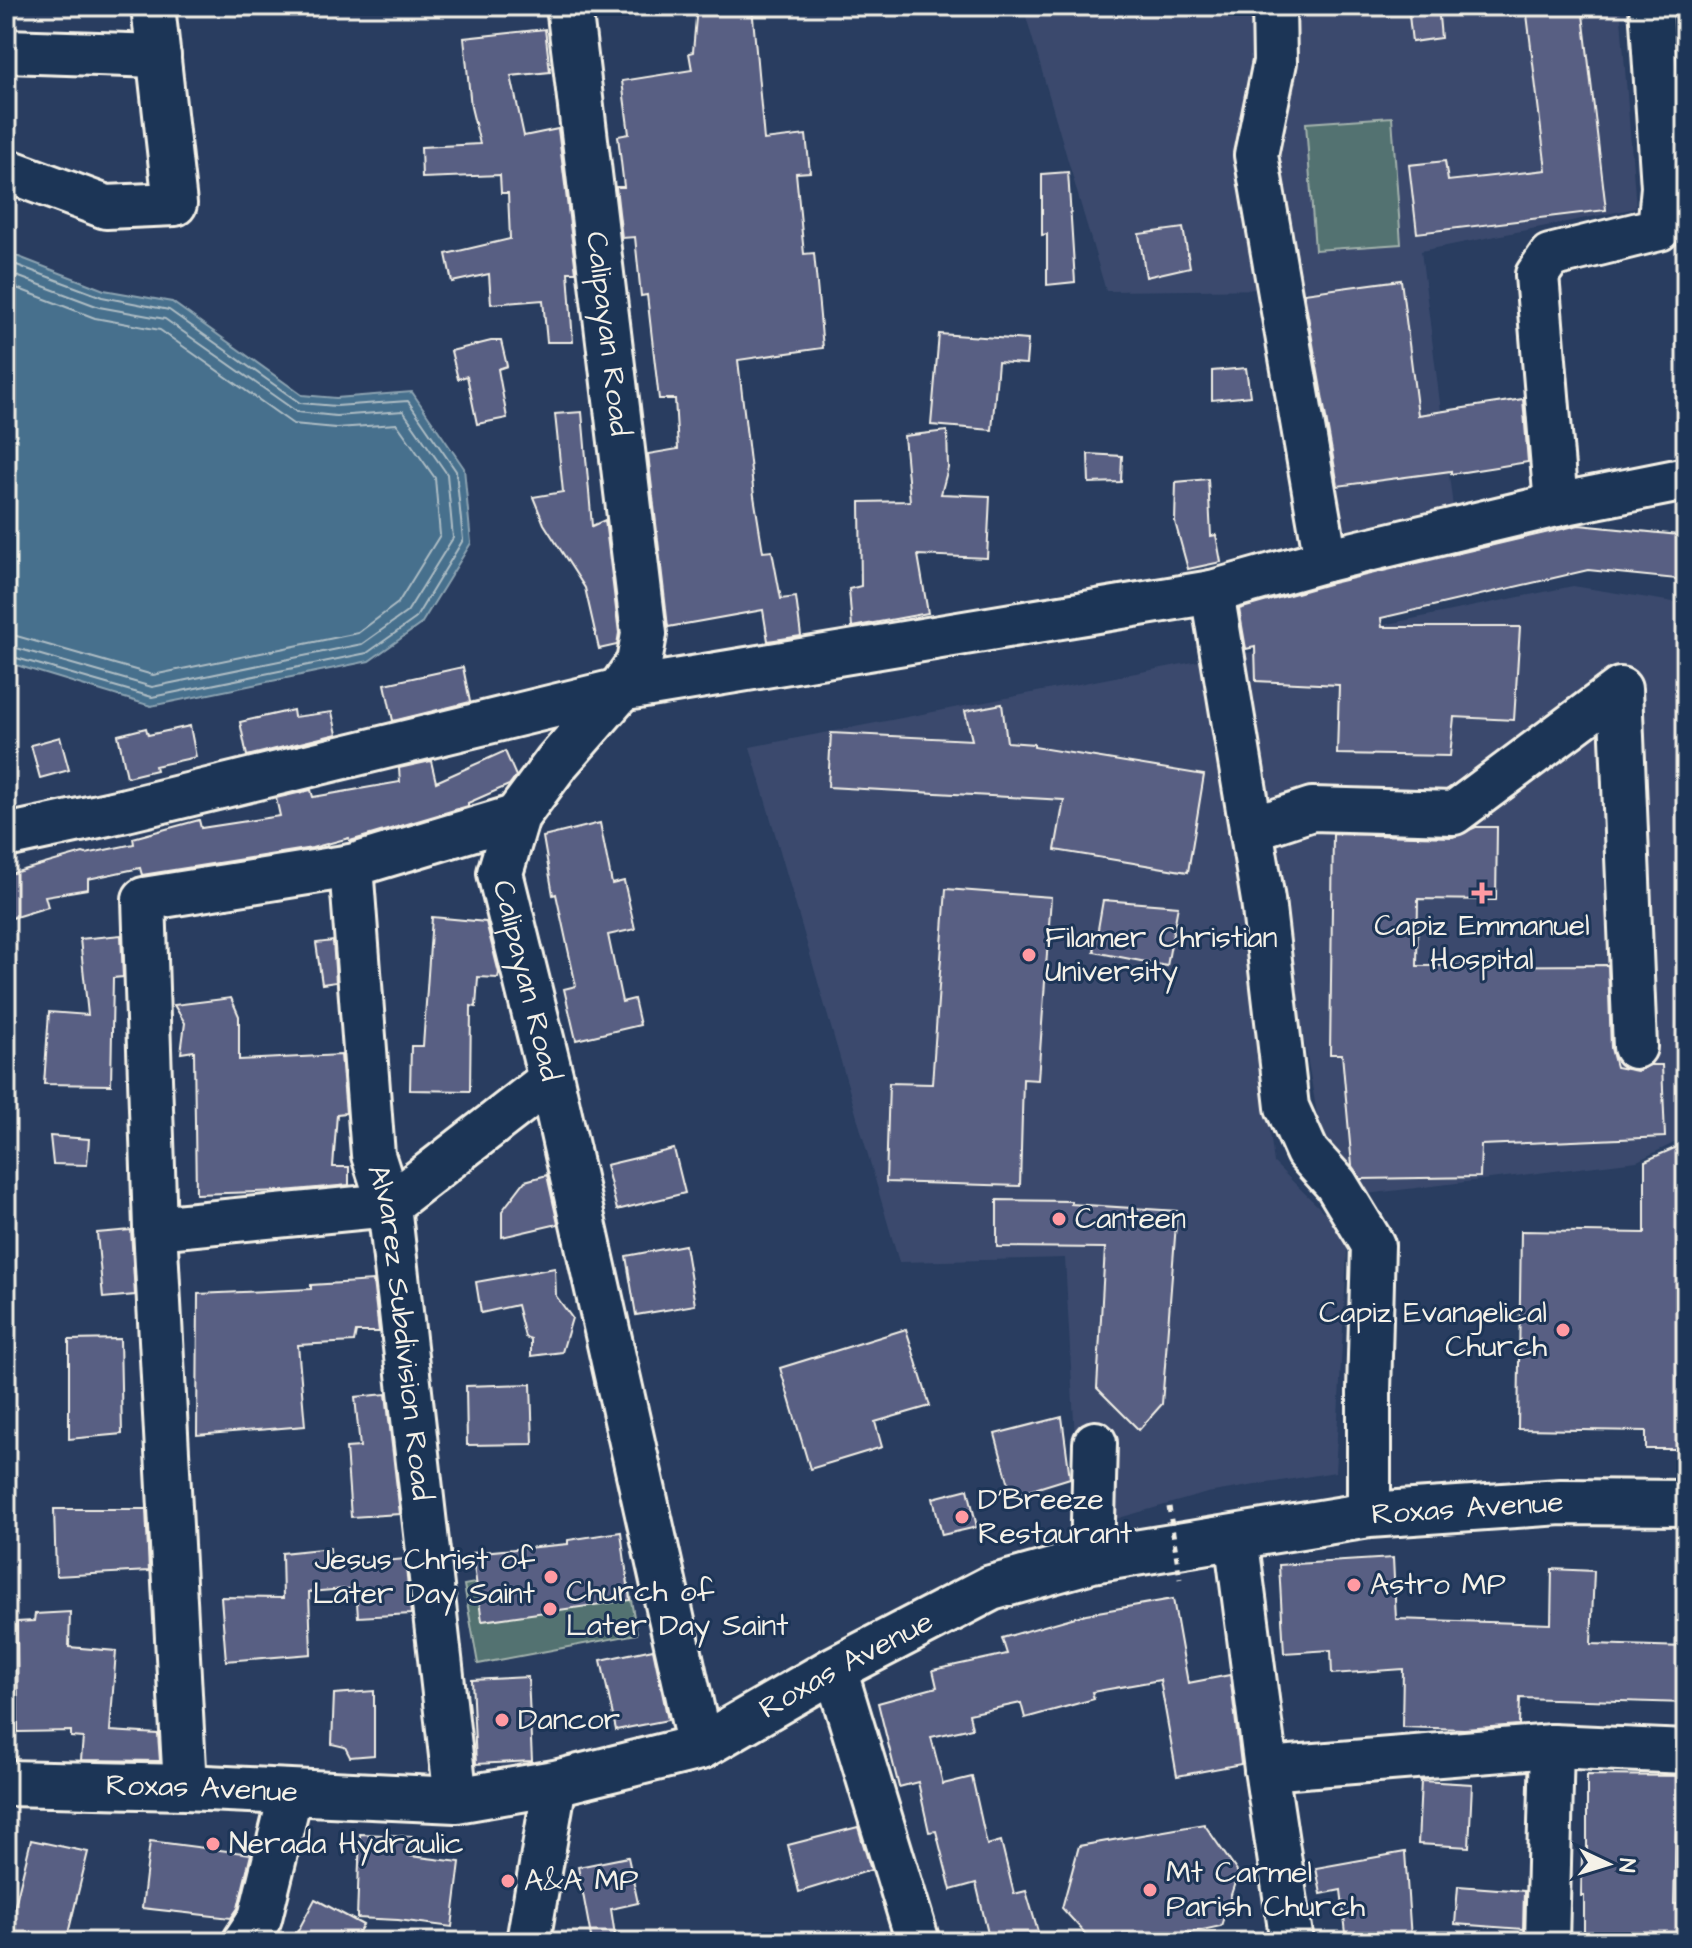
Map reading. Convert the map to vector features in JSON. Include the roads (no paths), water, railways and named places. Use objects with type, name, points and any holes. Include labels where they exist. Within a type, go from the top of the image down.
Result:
[{"type":"main road","name":"Calipayan Road","points":[[569,6],[644,634],[639,663],[517,816],[500,873],[551,1079],[700,1747]]},
{"type":"main road","name":"Roxas Avenue","points":[[6,1783],[185,1787],[456,1800],[555,1783],[700,1747],[835,1669],[991,1588],[1092,1560],[1369,1515],[1561,1502],[1686,1503]]},
{"type":"street","points":[[6,170],[106,207],[175,204],[153,6]]},
{"type":"street","points":[[1274,6],[1275,62],[1256,155],[1326,560]]},
{"type":"street","points":[[1556,505],[1537,275],[1550,256],[1659,229],[1663,187],[1651,6]]},
{"type":"street","points":[[6,51],[159,56]]},
{"type":"street","points":[[6,836],[126,810],[620,690],[1212,592],[1326,560],[1556,505],[1686,479]]},
{"type":"street","points":[[1212,592],[1263,900],[1287,1107],[1307,1152],[1336,1184],[1373,1245],[1369,1515]]},
{"type":"street","points":[[1251,829],[1312,809],[1454,813],[1620,689],[1635,1047]]},
{"type":"street","points":[[185,1787],[155,1228],[144,899],[351,866],[517,816]]},
{"type":"street","name":"Alvarez Subdivision Road","points":[[351,866],[373,1155],[389,1205],[456,1800]]},
{"type":"street","points":[[155,1228],[389,1205],[551,1079]]},
{"type":"street","points":[[1092,1560],[1095,1443]]},
{"type":"street","points":[[1236,1536],[1292,1942]]},
{"type":"street","points":[[835,1669],[918,1942]]},
{"type":"street","points":[[1266,1769],[1552,1746],[1686,1752]]},
{"type":"street","points":[[1547,1942],[1552,1746]]},
{"type":"street","points":[[528,1942],[555,1783]]},
{"type":"street","points":[[244,1942],[260,1918],[291,1792]]},
{"type":"water","points":[[6,252],[104,290],[172,302],[302,395],[336,398],[412,392],[464,468],[471,543],[421,624],[369,661],[151,706],[6,662]]},
{"type":"place","name":"Capiz Emmanuel Hospital","points":[[1482,893]]},
{"type":"place","name":"Filamer Christian University","points":[[1029,955]]},
{"type":"place","name":"Canteen","points":[[1059,1219]]},
{"type":"place","name":"Capiz Evangelical Church","points":[[1563,1330]]},
{"type":"place","name":"D'Breeze Restaurant","points":[[962,1517]]},
{"type":"place","name":"Jesus Christ of Later Day Saint","points":[[551,1577]]},
{"type":"place","name":"Astro MP","points":[[1354,1585]]},
{"type":"place","name":"Church of Later Day Saint","points":[[550,1609]]},
{"type":"place","name":"Dancor","points":[[502,1720]]},
{"type":"place","name":"Nerada Hydraulic","points":[[213,1844]]},
{"type":"place","name":"A&A MP","points":[[508,1881]]},
{"type":"place","name":"Mt Carmel Parish Church","points":[[1150,1890]]}]
